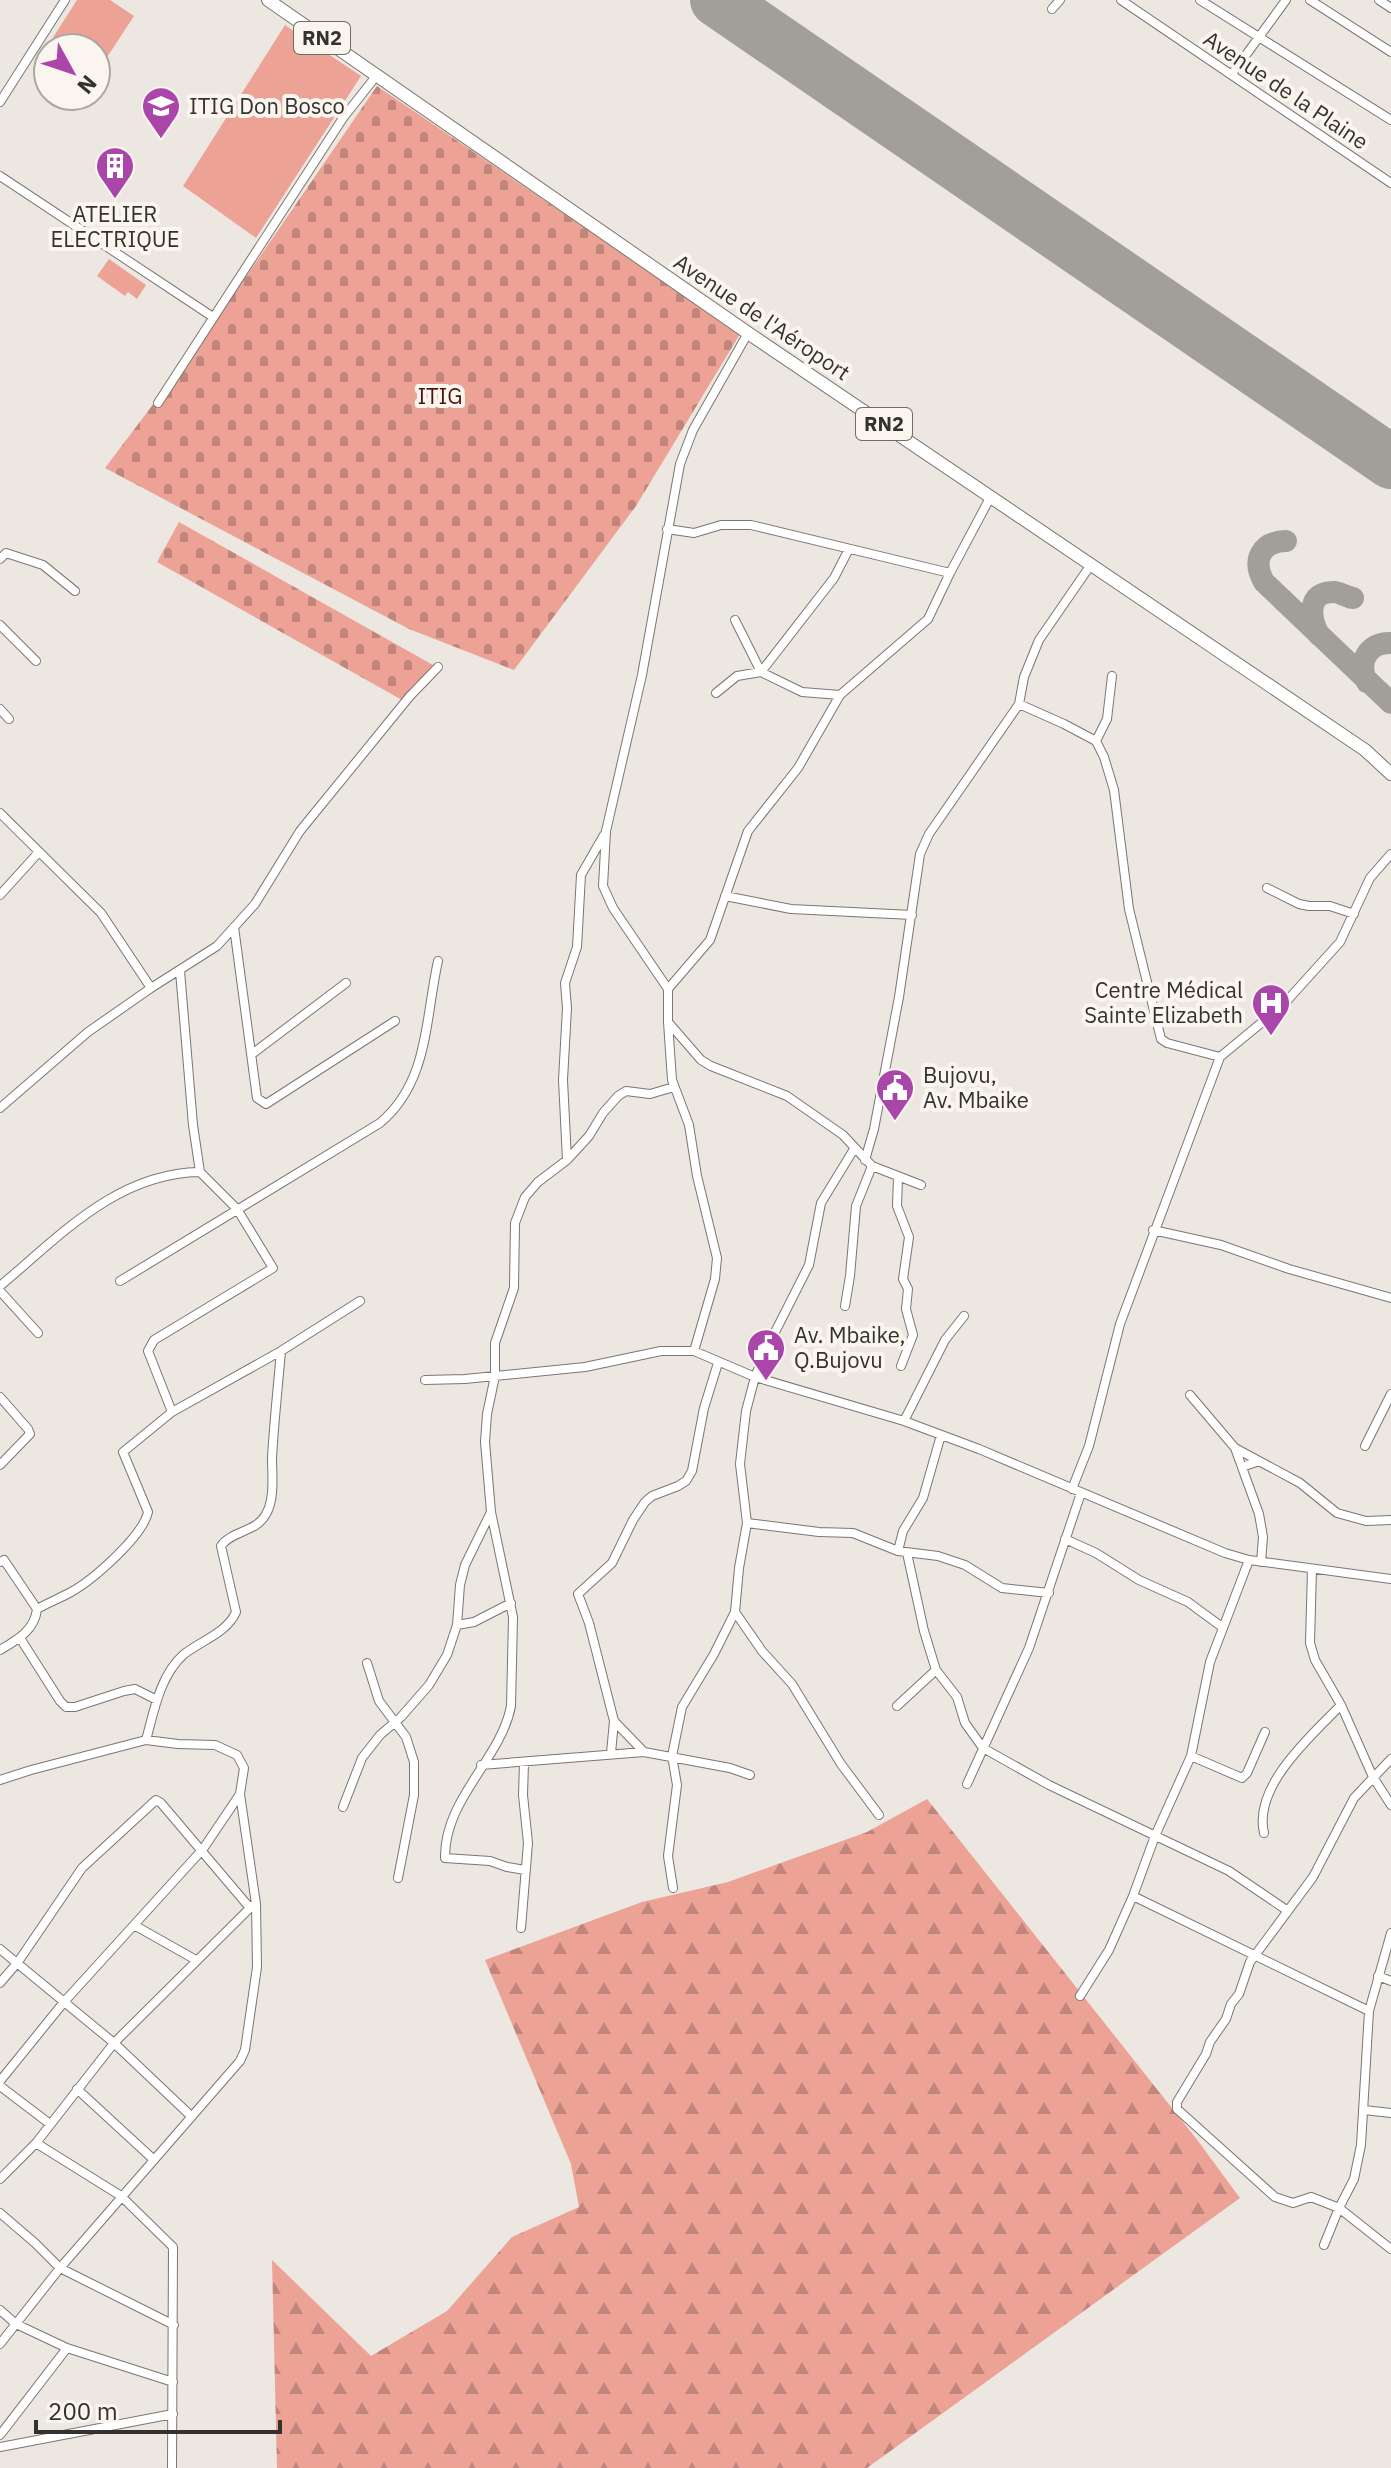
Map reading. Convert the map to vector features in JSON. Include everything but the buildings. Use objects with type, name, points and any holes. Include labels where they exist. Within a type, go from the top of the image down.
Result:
[{"type":"highway","name":"Avenue de l'Aéroport","points":[[268,0],[748,333],[1365,750],[1391,774]]},
{"type":"street","points":[[0,102],[65,0]]},
{"type":"street","points":[[1052,9],[1060,0]]},
{"type":"street","points":[[1200,0],[1391,120]]},
{"type":"street","points":[[1232,74],[1286,0]]},
{"type":"street","points":[[1310,0],[1391,52]]},
{"type":"street","points":[[1379,0],[1391,8]]},
{"type":"street","name":"Avenue de la Plaine","points":[[1127,2],[1391,183]]},
{"type":"street","points":[[158,403],[343,118],[377,75]]},
{"type":"street","points":[[0,176],[213,317]]},
{"type":"street","points":[[694,1351],[715,1279],[717,1258],[697,1176],[689,1125],[674,1087],[668,1038],[668,989],[606,896],[603,886],[606,831],[642,675],[680,464],[689,438],[748,333]]},
{"type":"street","points":[[668,989],[710,940],[748,831],[798,768],[840,695],[923,625],[933,612],[991,496]]},
{"type":"street","points":[[667,529],[694,533],[721,525],[751,525],[950,573]]},
{"type":"street","points":[[761,672],[839,571],[849,549]]},
{"type":"street","points":[[2,553],[43,565],[75,591]]},
{"type":"street","points":[[845,1306],[856,1206],[868,1163],[897,1012],[920,854],[953,799],[1019,704],[1024,677],[1039,640],[1090,566]]},
{"type":"street","points":[[735,620],[761,672]]},
{"type":"street","points":[[0,625],[36,661]]},
{"type":"street","points":[[0,1108],[88,1032],[217,946],[263,891],[300,831],[410,696],[438,667]]},
{"type":"street","points":[[716,693],[737,676],[761,672],[802,692],[840,695]]},
{"type":"street","points":[[1096,741],[1107,719],[1112,676]]},
{"type":"street","points":[[1019,704],[1096,741],[1114,790],[1126,893],[1161,1039],[1220,1057]]},
{"type":"street","points":[[0,709],[9,719]]},
{"type":"street","points":[[0,813],[101,913],[151,988]]},
{"type":"street","points":[[567,1160],[563,1080],[567,1008],[565,983],[577,947],[581,875],[606,831]]},
{"type":"street","points":[[0,895],[39,852]]},
{"type":"street","points":[[967,1784],[1029,1648],[1049,1593],[1120,1324],[1220,1057],[1284,1004],[1340,942],[1370,878],[1391,854]]},
{"type":"street","points":[[1267,888],[1299,904],[1330,906],[1354,914]]},
{"type":"street","points":[[725,896],[791,909],[912,915]]},
{"type":"street","points":[[234,927],[257,1098],[266,1104],[395,1021]]},
{"type":"street","points":[[120,1281],[380,1123],[396,1110],[406,1096],[426,1038],[438,961]]},
{"type":"street","points":[[172,1412],[148,1351],[149,1345],[273,1268],[237,1209],[200,1172],[180,971]]},
{"type":"street","points":[[252,1054],[346,983]]},
{"type":"street","points":[[668,1022],[701,1060],[787,1096],[843,1135],[868,1163],[921,1185]]},
{"type":"street","points":[[525,1870],[490,1861],[445,1858],[451,1821],[509,1716],[511,1603],[491,1512],[485,1442],[495,1376],[495,1343],[514,1288],[515,1223],[525,1197],[538,1182],[567,1160],[618,1096],[626,1091],[650,1094],[674,1087]]},
{"type":"street","points":[[673,1888],[668,1856],[677,1785],[672,1756],[682,1707],[735,1612],[747,1523],[740,1464],[746,1411],[755,1377],[809,1265],[821,1203],[854,1149]]},
{"type":"street","points":[[38,1333],[0,1288],[98,1205],[122,1190],[177,1172],[200,1172]]},
{"type":"street","points":[[898,1177],[897,1206],[909,1237],[903,1279],[908,1289],[906,1309],[913,1332],[901,1366]]},
{"type":"street","points":[[1153,1230],[1221,1245],[1289,1269],[1391,1298]]},
{"type":"street","points":[[37,1609],[73,1591],[134,1539],[142,1528],[148,1512],[123,1452],[172,1412],[281,1351],[360,1301]]},
{"type":"street","points":[[904,1421],[945,1340],[964,1316]]},
{"type":"street","points":[[146,1740],[157,1700],[177,1661],[230,1623],[236,1612],[220,1551],[224,1541],[261,1521],[267,1513],[281,1351]]},
{"type":"street","points":[[425,1380],[585,1367],[661,1351],[694,1351],[755,1377],[941,1435],[1225,1553],[1261,1562],[1391,1579]]},
{"type":"street","points":[[611,1753],[614,1721],[589,1623],[578,1594],[612,1563],[645,1502],[686,1481],[692,1471],[706,1400],[718,1363]]},
{"type":"street","points":[[1365,1446],[1391,1394]]},
{"type":"street","points":[[1190,1395],[1235,1448],[1259,1514],[1263,1537],[1261,1562]]},
{"type":"street","points":[[0,1397],[30,1432],[0,1465]]},
{"type":"street","points":[[941,1435],[923,1498],[903,1531],[902,1552],[936,1670],[957,1697],[965,1723],[983,1748],[1027,1774],[1229,1871],[1288,1911]]},
{"type":"street","points":[[1235,1448],[1300,1483],[1337,1513],[1366,1521],[1391,1520]]},
{"type":"street","points":[[1242,1467],[1259,1461]]},
{"type":"street","points":[[343,1807],[362,1758],[429,1685],[447,1655],[457,1625],[465,1565],[491,1512]]},
{"type":"street","points":[[747,1523],[826,1533],[853,1533],[902,1552],[938,1556],[965,1565],[1002,1588],[1049,1593]]},
{"type":"street","points":[[1065,1539],[1096,1553],[1139,1580],[1188,1602],[1222,1627]]},
{"type":"street","points":[[0,1562],[4,1560],[37,1609],[34,1623],[20,1638],[0,1650]]},
{"type":"street","points":[[1080,1996],[1109,1950],[1191,1756],[1210,1662],[1249,1560]]},
{"type":"street","points":[[1312,1569],[1310,1643],[1315,1660],[1341,1705],[1373,1777],[1391,1805]]},
{"type":"street","points":[[457,1625],[474,1622],[511,1603]]},
{"type":"street","points":[[735,1612],[762,1651],[792,1684],[841,1764],[879,1815]]},
{"type":"street","points":[[20,1638],[66,1707],[135,1689],[157,1700]]},
{"type":"street","points":[[367,1663],[379,1701],[409,1744],[415,1774],[409,1832],[398,1878]]},
{"type":"street","points":[[897,1706],[936,1670]]},
{"type":"street","points":[[1264,1833],[1261,1818],[1276,1779],[1310,1736],[1341,1705]]},
{"type":"street","points":[[614,1721],[644,1752]]},
{"type":"street","points":[[1191,1756],[1242,1778],[1265,1732]]},
{"type":"street","points":[[0,1780],[146,1740],[215,1745],[242,1761],[244,1768],[240,1794],[257,1967],[245,2050],[240,2061],[121,2196],[0,2344]]},
{"type":"street","points":[[481,1765],[644,1752],[730,1768],[750,1775]]},
{"type":"street","points":[[1391,1759],[1354,1798],[1313,1877],[1250,1962],[1226,2019],[1177,2102],[1177,2109],[1275,2197],[1293,2203],[1311,2197],[1339,2208],[1391,2249]]},
{"type":"street","points":[[521,1928],[528,1830],[523,1795],[524,1763]]},
{"type":"street","points":[[50,2124],[0,2084],[64,2002],[203,1849],[240,1794]]},
{"type":"street","points":[[0,1983],[18,1962],[82,1868],[156,1800],[253,1906]]},
{"type":"street","points":[[1133,1896],[1369,2011]]},
{"type":"street","points":[[0,2179],[36,2143],[114,2043],[253,1906]]},
{"type":"street","points":[[134,1925],[196,1960]]},
{"type":"street","points":[[1324,2245],[1354,2179],[1361,2145],[1369,2011],[1391,1933]]},
{"type":"street","points":[[0,1949],[114,2043],[191,2116]]},
{"type":"street","points":[[1378,1976],[1391,1981]]},
{"type":"street","points":[[77,2089],[153,2159]]},
{"type":"street","points":[[1364,2110],[1391,2113]]},
{"type":"street","points":[[36,2143],[121,2196],[173,2247],[172,2468]]},
{"type":"street","points":[[0,2213],[60,2268],[174,2325]]},
{"type":"street","points":[[0,2310],[16,2324],[67,2348],[173,2382]]},
{"type":"street","points":[[0,2435],[67,2348]]},
{"type":"street","points":[[0,2447],[173,2414]]},
{"type":"green space","points":[[77,0],[110,0],[134,16],[112,50],[112,32],[56,32]]},
{"type":"green space","points":[[285,25],[361,76],[256,238],[183,186]]},
{"type":"green space","name":"ITIG","points":[[377,86],[740,334],[636,506],[514,670],[409,629],[105,468],[213,325]]},
{"type":"green space","points":[[109,259],[146,285],[137,299],[128,292],[125,296],[97,276]]},
{"type":"green space","points":[[179,522],[433,665],[402,700],[157,562]]},
{"type":"green space","points":[[927,1799],[1240,2198],[867,2468],[277,2468],[272,2260],[371,2356],[447,2311],[512,2237],[579,2207],[571,2164],[485,1960],[642,1902],[728,1882],[867,1832]]},
{"type":"taxiway","points":[[1286,541],[1270,545],[1261,554],[1259,567],[1264,582],[1391,703]]},
{"type":"taxiway","points":[[1319,635],[1312,614],[1319,596],[1335,592],[1353,598]]},
{"type":"taxiway","points":[[1367,682],[1363,667],[1367,655],[1376,646],[1391,643]]},
{"type":"runway","points":[[717,0],[1391,462]]},
{"type":"place","name":"ITIG Don Bosco","points":[[161,140]]},
{"type":"place","name":"ATELIER ELECTRIQUE","points":[[115,200]]},
{"type":"place","name":"Centre Médical Sainte Elizabeth","points":[[1271,1037]]},
{"type":"place","name":"Bujovu, Av. Mbaike","points":[[895,1122]]},
{"type":"place","name":"Av. Mbaike, Q.Bujovu","points":[[766,1382]]}]
